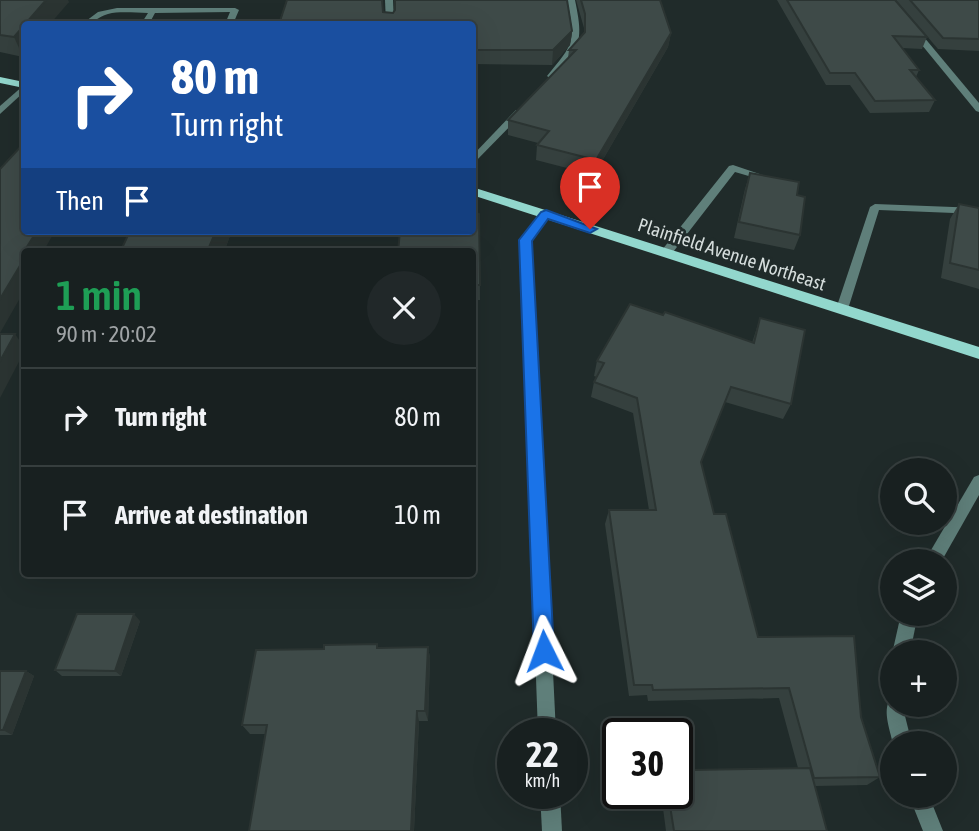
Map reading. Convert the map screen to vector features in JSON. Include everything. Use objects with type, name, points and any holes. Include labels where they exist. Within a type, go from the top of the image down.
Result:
[{"type":"main road","points":[[0,80],[21,85]]},
{"type":"main road","name":"Plainfield Avenue Northeast","points":[[476,192],[979,354]]},
{"type":"street","points":[[389,0],[390,21]]},
{"type":"street","points":[[544,85],[577,46],[577,29],[571,0]]},
{"type":"street","points":[[888,0],[979,109]]},
{"type":"street","points":[[89,21],[94,16],[110,10],[235,10],[230,21]]},
{"type":"street","points":[[147,21],[153,12]]},
{"type":"street","points":[[0,111],[21,89]]},
{"type":"street","points":[[476,158],[526,104]]},
{"type":"street","points":[[666,253],[733,168],[783,183]]},
{"type":"street","points":[[842,309],[875,207],[979,211]]},
{"type":"street","points":[[546,214],[526,240],[546,718]]},
{"type":"street","points":[[940,549],[979,481]]},
{"type":"street","points":[[924,808],[933,831]]},
{"type":"street","points":[[551,809],[552,831]]},
{"type":"building","points":[[0,0],[46,0],[28,21],[21,21],[21,29],[14,37],[0,35]]},
{"type":"building","points":[[287,0],[382,0],[383,12],[393,13],[395,0],[567,0],[572,31],[553,50],[476,50],[476,21],[280,21]]},
{"type":"building","points":[[581,0],[660,0],[671,33],[596,160],[537,145],[549,131],[508,120],[576,50],[569,50],[585,32],[585,14]]},
{"type":"building","points":[[787,0],[895,0],[927,37],[893,36],[919,70],[910,70],[935,100],[875,101],[855,73],[830,73]]},
{"type":"building","points":[[910,0],[979,0],[979,39],[943,38]]},
{"type":"building","points":[[21,146],[21,235],[34,235],[26,248],[21,248],[21,264],[0,299],[0,169]]},
{"type":"building","points":[[750,173],[799,182],[797,195],[805,197],[800,235],[739,222]]},
{"type":"building","points":[[959,204],[979,208],[979,270],[950,263]]},
{"type":"building","points":[[476,213],[479,214],[480,285],[476,285],[476,248],[398,248],[400,235],[476,235]]},
{"type":"building","points":[[128,235],[214,235],[209,248],[122,248]]},
{"type":"building","points":[[630,304],[663,315],[665,312],[754,343],[760,318],[805,330],[791,404],[731,387],[701,462],[714,514],[726,514],[758,637],[854,636],[861,717],[880,777],[814,778],[789,688],[653,690],[652,685],[634,685],[609,510],[656,510],[637,398],[594,382],[604,363],[597,361]]},
{"type":"building","points":[[0,334],[15,334],[0,361]]},
{"type":"building","points":[[77,614],[134,614],[115,671],[55,670]]},
{"type":"building","points":[[377,644],[377,648],[428,647],[425,711],[417,711],[411,831],[249,831],[267,725],[242,725],[256,650],[324,649],[324,645]]},
{"type":"building","points":[[0,671],[26,671],[3,730],[0,730]]},
{"type":"building","points":[[810,768],[827,831],[674,831],[671,809],[693,809],[693,770]]},
{"type":"route","points":[[544,651],[526,240],[546,214],[590,229]]}]
